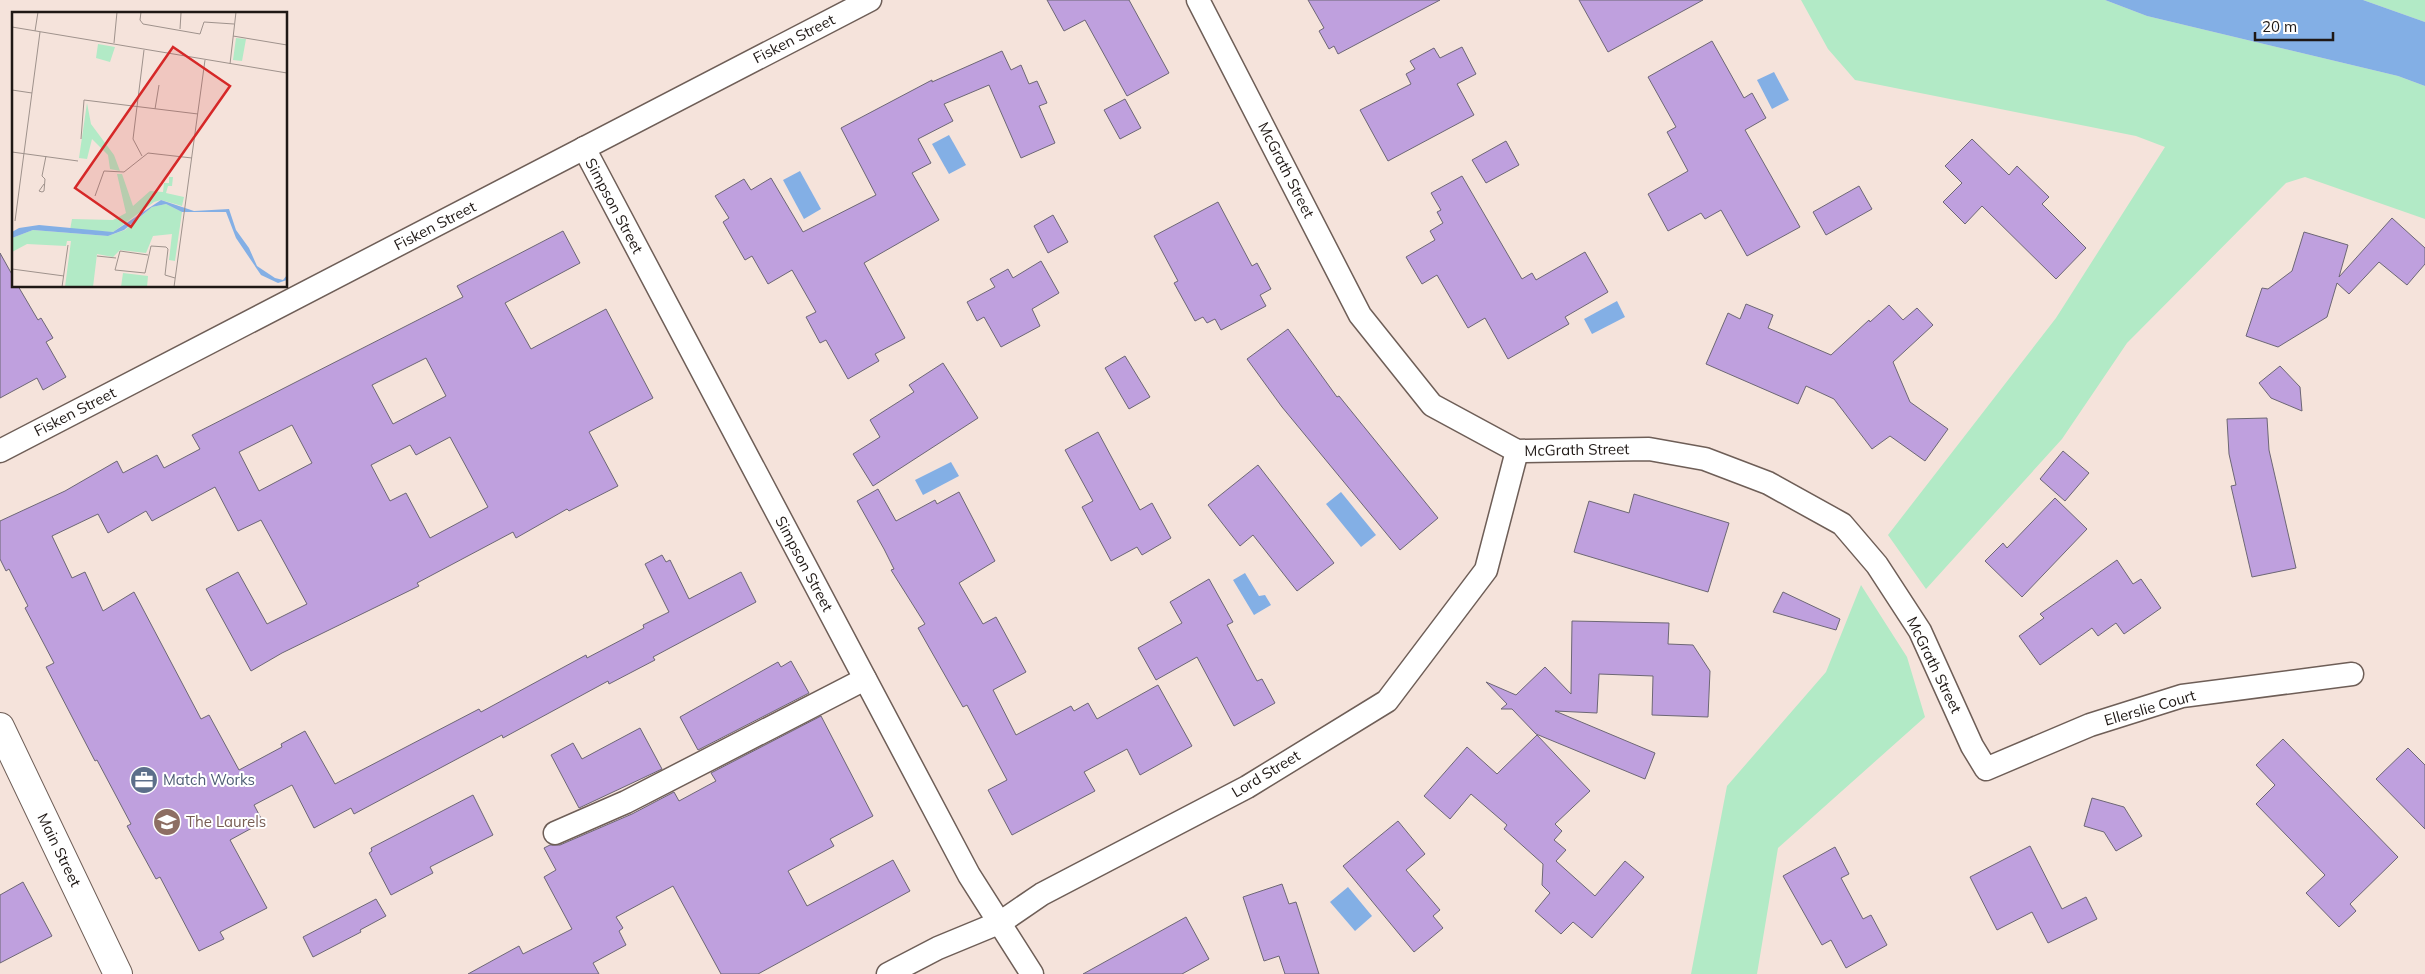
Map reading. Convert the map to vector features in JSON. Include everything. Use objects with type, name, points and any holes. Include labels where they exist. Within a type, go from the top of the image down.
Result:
[{"type":"main road","name":"Main Street","points":[[0,726],[118,974]]},
{"type":"street","name":"Fisken Street","points":[[0,451],[870,0]]},
{"type":"street","name":"McGrath Street","points":[[1198,0],[1360,315],[1432,405],[1517,451],[1649,449],[1705,459],[1768,483],[1842,524],[1877,566],[1920,631],[1972,746],[1986,769]]},
{"type":"street","name":"Simpson Street","points":[[584,148],[969,875],[1001,922],[1032,974]]},
{"type":"street","name":"Lord Street","points":[[888,974],[938,948],[1001,922],[1042,894],[1247,787],[1387,701],[1486,570],[1517,451]]},
{"type":"street","name":"Ellerslie Court","points":[[1986,769],[2090,724],[2182,696],[2352,674]]},
{"type":"street","points":[[555,833],[626,802],[865,679]]},
{"type":"green space","points":[[1801,0],[2105,0],[2147,16],[2398,76],[2425,86],[2425,219],[2305,177],[2286,183],[2127,343],[2062,439],[1926,589],[1888,535],[2056,318],[2165,147],[2136,136],[1855,80],[1828,49]]},
{"type":"green space","points":[[2363,0],[2425,0],[2425,22]]},
{"type":"green space","points":[[1861,585],[1907,657],[1925,717],[1778,848],[1757,974],[1691,974],[1727,786],[1826,672]]},
{"type":"water","points":[[2105,0],[2363,0],[2425,22],[2425,86],[2398,76],[2147,16]]},
{"type":"water","points":[[1774,72],[1789,100],[1772,109],[1757,80]]},
{"type":"water","points":[[949,135],[966,165],[949,174],[932,144]]},
{"type":"water","points":[[800,171],[821,209],[804,219],[783,180]]},
{"type":"water","points":[[1617,301],[1625,317],[1592,334],[1584,319]]},
{"type":"water","points":[[951,462],[959,476],[923,495],[915,480]]},
{"type":"water","points":[[1341,492],[1376,535],[1361,547],[1326,504]]},
{"type":"water","points":[[1245,573],[1259,596],[1265,595],[1271,605],[1254,615],[1233,580]]},
{"type":"water","points":[[1348,887],[1372,916],[1355,931],[1330,902]]},
{"type":"building","points":[[1047,0],[1129,0],[1169,73],[1127,96],[1085,20],[1064,31]]},
{"type":"building","points":[[1308,0],[1440,0],[1338,54],[1334,46],[1329,49],[1319,31],[1324,28]]},
{"type":"building","points":[[1579,0],[1703,0],[1608,52]]},
{"type":"building","points":[[1712,41],[1744,98],[1752,93],[1766,118],[1745,130],[1800,227],[1747,256],[1721,210],[1705,219],[1701,213],[1668,231],[1648,194],[1688,171],[1667,132],[1676,127],[1648,77]]},
{"type":"building","points":[[1462,47],[1476,74],[1457,84],[1474,115],[1388,161],[1360,110],[1411,84],[1406,74],[1415,69],[1410,61],[1434,48],[1440,58]]},
{"type":"building","points":[[1002,51],[1011,70],[1021,65],[1029,84],[1037,81],[1047,103],[1039,106],[1055,143],[1021,158],[989,85],[944,104],[953,121],[918,139],[931,163],[912,173],[939,220],[864,263],[905,338],[875,354],[879,361],[848,379],[826,340],[820,343],[806,317],[816,312],[792,270],[768,284],[752,256],[745,260],[723,222],[729,218],[715,196],[744,179],[751,190],[771,178],[803,232],[876,195],[841,128],[932,80],[932,82]]},
{"type":"building","points":[[1125,99],[1141,128],[1120,139],[1104,110]]},
{"type":"building","points":[[1972,139],[2009,175],[2017,166],[2049,197],[2042,204],[2086,248],[2056,279],[1982,206],[1965,224],[1943,202],[1962,183],[1945,166]]},
{"type":"building","points":[[1506,141],[1519,165],[1486,183],[1472,160]]},
{"type":"building","points":[[1462,176],[1522,279],[1532,273],[1536,280],[1585,252],[1608,292],[1565,317],[1569,324],[1508,359],[1485,318],[1468,328],[1437,275],[1422,284],[1406,257],[1435,240],[1430,231],[1443,223],[1437,212],[1441,210],[1431,193]]},
{"type":"building","points":[[1859,186],[1872,209],[1826,235],[1813,212]]},
{"type":"building","points":[[1218,202],[1252,266],[1257,263],[1271,289],[1260,295],[1266,306],[1221,330],[1215,319],[1207,323],[1203,317],[1195,321],[1174,283],[1178,281],[1154,236]]},
{"type":"building","points":[[1053,215],[1068,242],[1048,253],[1034,226]]},
{"type":"building","points":[[2392,218],[2425,248],[2425,264],[2407,285],[2379,262],[2349,294],[2337,283],[2327,317],[2278,347],[2246,336],[2262,288],[2268,289],[2292,271],[2304,232],[2348,245],[2339,277]]},
{"type":"building","points":[[563,231],[580,263],[505,303],[531,349],[606,309],[653,398],[589,432],[618,486],[569,511],[567,509],[516,538],[513,532],[417,583],[419,586],[282,653],[251,671],[206,589],[238,572],[267,624],[307,604],[261,520],[238,531],[215,487],[152,521],[146,511],[108,533],[98,514],[52,536],[72,578],[85,572],[103,611],[134,592],[201,719],[209,715],[239,770],[282,747],[281,744],[305,731],[335,784],[479,709],[481,712],[586,655],[587,658],[644,628],[643,625],[669,612],[645,564],[662,555],[666,562],[670,560],[689,599],[741,572],[756,602],[653,657],[655,660],[609,684],[608,681],[503,738],[502,735],[354,814],[351,808],[314,828],[292,785],[254,805],[263,822],[230,840],[267,908],[220,932],[224,939],[199,951],[160,877],[156,879],[127,826],[131,824],[97,760],[95,761],[46,667],[54,663],[25,608],[28,606],[9,569],[6,571],[0,559],[0,521],[65,491],[117,461],[123,473],[157,455],[164,468],[200,449],[192,435],[463,297],[457,286]],"holes":[[[426,358],[446,396],[393,424],[372,385]],[[292,425],[312,463],[259,491],[239,452]],[[450,437],[488,507],[430,538],[406,493],[390,501],[371,465],[410,445],[416,455]]]},
{"type":"building","points":[[0,253],[12,274],[12,288],[19,288],[38,320],[41,318],[53,338],[46,342],[66,377],[43,390],[37,378],[0,398]]},
{"type":"building","points":[[1041,261],[1059,293],[1032,309],[1040,326],[1001,347],[984,317],[977,321],[967,302],[995,287],[990,279],[1008,269],[1013,278]]},
{"type":"building","points":[[1746,304],[1773,315],[1768,328],[1831,355],[1869,320],[1870,322],[1889,305],[1903,320],[1917,308],[1933,325],[1893,362],[1910,402],[1948,429],[1925,461],[1890,436],[1872,449],[1834,399],[1806,386],[1798,404],[1706,364],[1728,313],[1740,319]]},
{"type":"building","points":[[1288,329],[1337,397],[1339,396],[1438,518],[1400,550],[1282,407],[1247,359]]},
{"type":"building","points":[[1125,356],[1150,397],[1129,409],[1105,368]]},
{"type":"building","points":[[943,363],[978,418],[873,486],[853,454],[880,437],[870,420],[914,392],[909,385]]},
{"type":"building","points":[[2280,366],[2300,387],[2302,411],[2271,398],[2259,383]]},
{"type":"building","points":[[2267,418],[2269,450],[2296,568],[2252,577],[2231,486],[2236,485],[2229,454],[2227,419]]},
{"type":"building","points":[[1098,432],[1140,510],[1152,503],[1171,538],[1142,555],[1137,547],[1111,561],[1082,507],[1093,501],[1065,450]]},
{"type":"building","points":[[2063,451],[2089,473],[2065,501],[2040,479]]},
{"type":"building","points":[[1258,465],[1334,563],[1297,591],[1253,535],[1240,546],[1208,505]]},
{"type":"building","points":[[878,489],[896,521],[935,500],[937,504],[959,492],[995,561],[959,583],[983,624],[996,617],[1026,672],[993,690],[1016,735],[1071,706],[1074,711],[1088,703],[1097,719],[1158,685],[1192,746],[1140,775],[1127,749],[1084,772],[1095,791],[1012,835],[988,790],[1007,780],[967,705],[963,707],[918,628],[925,624],[891,570],[894,569],[857,501]]},
{"type":"building","points":[[1634,494],[1729,523],[1708,592],[1574,552],[1589,501],[1629,513]]},
{"type":"building","points":[[2055,498],[2087,529],[2022,597],[1985,561],[2003,543],[2007,548]]},
{"type":"building","points":[[2117,560],[2133,584],[2141,579],[2161,608],[2124,634],[2116,623],[2098,636],[2092,628],[2040,665],[2019,636],[2044,618],[2040,614]]},
{"type":"building","points":[[1209,579],[1233,622],[1227,625],[1257,681],[1262,679],[1275,703],[1234,726],[1197,657],[1156,680],[1138,648],[1182,623],[1170,602]]},
{"type":"building","points":[[1783,592],[1840,619],[1836,630],[1773,612]]},
{"type":"building","points":[[1572,621],[1669,623],[1668,644],[1693,645],[1710,671],[1708,717],[1652,715],[1653,676],[1599,674],[1597,713],[1555,711],[1655,753],[1645,779],[1536,734],[1512,709],[1501,709],[1507,704],[1486,682],[1516,695],[1545,667],[1571,694]]},
{"type":"building","points":[[791,661],[809,693],[698,750],[680,717],[778,662],[781,667]]},
{"type":"building","points":[[821,716],[873,816],[830,839],[834,846],[788,871],[807,906],[893,860],[910,891],[758,974],[721,974],[673,886],[616,917],[623,928],[619,931],[626,945],[593,963],[599,974],[468,974],[519,946],[523,954],[572,929],[544,877],[556,870],[544,848],[550,845],[560,845],[632,814],[674,792],[679,801],[716,781],[711,773]]},
{"type":"building","points":[[640,728],[662,769],[579,808],[551,755],[573,743],[582,759]]},
{"type":"building","points":[[1537,735],[1590,791],[1555,824],[1562,831],[1554,840],[1566,850],[1556,861],[1595,896],[1625,861],[1644,877],[1592,938],[1573,922],[1561,934],[1535,911],[1550,893],[1542,885],[1543,864],[1504,829],[1507,825],[1471,794],[1450,819],[1424,796],[1467,747],[1497,774]]},
{"type":"building","points":[[2283,739],[2398,857],[2350,904],[2356,911],[2339,927],[2306,893],[2325,875],[2256,804],[2275,785],[2256,765]]},
{"type":"building","points":[[2408,748],[2425,765],[2425,829],[2376,779]]},
{"type":"building","points":[[473,795],[493,835],[430,867],[433,873],[391,895],[369,853],[372,851],[371,848]]},
{"type":"building","points":[[2092,798],[2124,807],[2142,836],[2116,851],[2104,832],[2084,826]]},
{"type":"building","points":[[1398,821],[1425,854],[1406,870],[1440,910],[1433,916],[1443,928],[1414,952],[1343,866]]},
{"type":"building","points":[[2030,846],[2062,909],[2086,897],[2097,919],[2048,943],[2032,912],[1997,930],[1970,877]]},
{"type":"building","points":[[1835,847],[1849,874],[1841,878],[1863,919],[1871,915],[1887,945],[1846,968],[1831,940],[1822,945],[1783,876]]},
{"type":"building","points":[[23,882],[52,936],[0,963],[0,895]]},
{"type":"building","points":[[1282,884],[1289,904],[1296,902],[1319,974],[1285,974],[1279,956],[1264,961],[1243,897]]},
{"type":"building","points":[[376,899],[386,916],[360,930],[361,932],[313,957],[303,937]]},
{"type":"building","points":[[1186,917],[1209,959],[1182,974],[1083,974]]},
{"type":"place","name":"Match Works","points":[[144,780]]},
{"type":"place","name":"The Laurels","points":[[167,822]]}]
